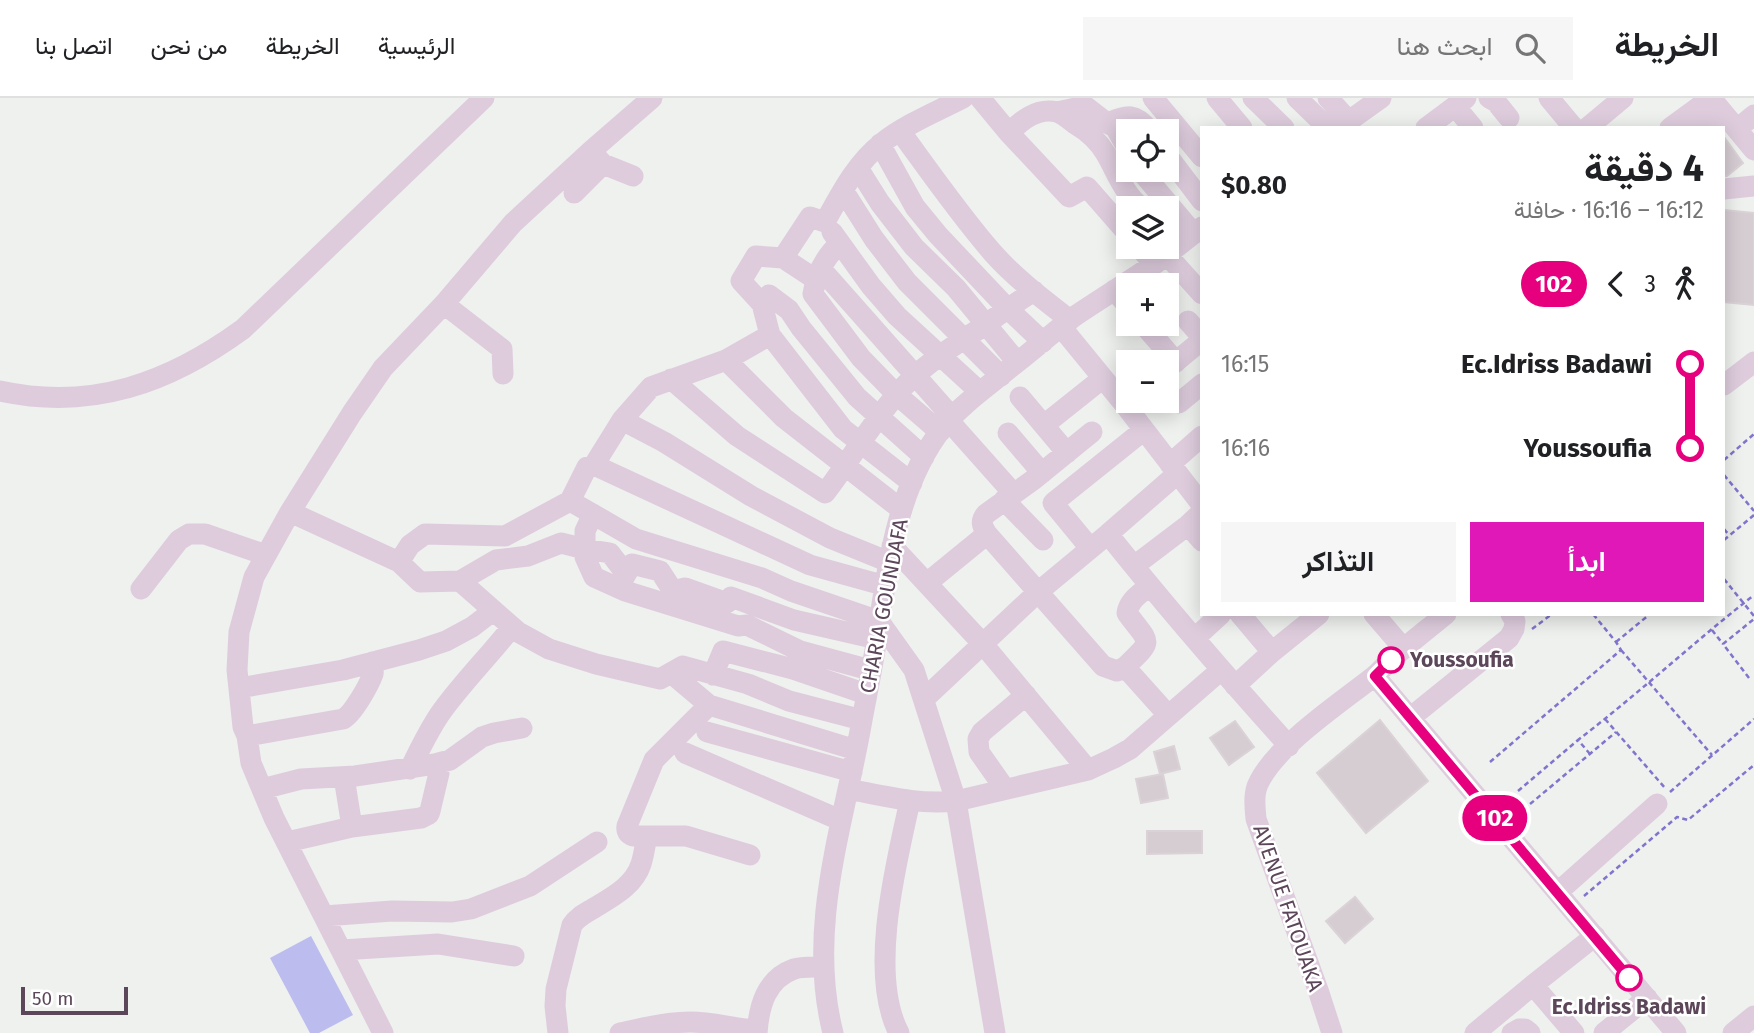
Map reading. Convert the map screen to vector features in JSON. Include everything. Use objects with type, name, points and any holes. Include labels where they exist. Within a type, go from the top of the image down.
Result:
[{"type":"street","points":[[0,391],[71,398],[117,391],[152,382],[217,348],[243,329],[484,98]]},
{"type":"street","points":[[574,192],[597,158],[652,98]]},
{"type":"street","points":[[825,222],[858,168],[880,144],[963,98]]},
{"type":"street","points":[[980,98],[1069,197],[1087,187],[1116,220]]},
{"type":"street","points":[[1153,98],[1200,155]]},
{"type":"street","points":[[1217,98],[1240,126]]},
{"type":"street","points":[[1252,98],[1281,126]]},
{"type":"street","points":[[1297,98],[1326,126]]},
{"type":"street","points":[[1328,98],[1361,113]]},
{"type":"street","points":[[1489,98],[1496,102],[1509,118]]},
{"type":"street","points":[[1549,98],[1566,125]]},
{"type":"street","points":[[1589,126],[1623,98]]},
{"type":"street","points":[[1429,126],[1460,102],[1472,126]]},
{"type":"street","points":[[1673,126],[1714,102]]},
{"type":"street","points":[[1701,126],[1714,102]]},
{"type":"street","points":[[1714,102],[1754,150]]},
{"type":"street","points":[[1009,133],[1024,119],[1040,112],[1057,112],[1085,106],[1116,129]]},
{"type":"street","points":[[1057,112],[1086,130],[1105,151],[1130,196]]},
{"type":"street","points":[[1117,119],[1127,115],[1140,119]]},
{"type":"street","points":[[1737,129],[1754,115]]},
{"type":"street","points":[[1107,123],[1116,119]]},
{"type":"street","points":[[900,131],[994,254],[1066,324],[1103,378],[1116,392]]},
{"type":"street","points":[[880,144],[915,207],[938,235],[1043,342]]},
{"type":"street","points":[[597,158],[633,176]]},
{"type":"street","points":[[383,1033],[287,842],[251,763],[243,727],[237,670],[239,632],[254,578],[266,555],[352,413],[383,369],[444,304],[513,223],[597,158]]},
{"type":"street","points":[[858,168],[880,203],[914,247],[956,288],[986,324],[1009,369]]},
{"type":"street","points":[[1179,171],[1200,198]]},
{"type":"street","points":[[1725,189],[1754,186]]},
{"type":"street","points":[[843,190],[874,239],[907,282],[964,338],[1009,369]]},
{"type":"street","points":[[783,258],[810,217],[825,222],[871,286],[897,316],[979,392]]},
{"type":"street","points":[[840,243],[831,251],[818,274],[813,295],[860,358],[896,394],[947,423]]},
{"type":"street","points":[[1179,247],[1200,290]]},
{"type":"street","points":[[912,483],[843,429],[770,335],[762,304],[741,281],[756,256],[783,258],[818,274],[914,375],[947,423],[1043,540]]},
{"type":"street","name":"CHARIA GOUNDAFA","points":[[832,1033],[823,967],[823,932],[830,879],[862,720],[891,554],[912,483],[947,423],[979,392],[1156,259]]},
{"type":"street","points":[[671,379],[737,436],[825,493],[896,394],[914,375],[1034,291]]},
{"type":"street","points":[[762,304],[769,295],[789,310],[857,397],[925,457]]},
{"type":"street","points":[[444,304],[502,349],[503,374]]},
{"type":"street","points":[[1188,321],[1200,336]]},
{"type":"street","points":[[594,465],[622,420],[651,387],[726,360],[770,335]]},
{"type":"street","points":[[1179,359],[1200,340]]},
{"type":"street","points":[[726,360],[784,418],[902,510]]},
{"type":"street","points":[[1727,377],[1754,362]]},
{"type":"street","points":[[1044,425],[1103,378]]},
{"type":"street","points":[[1179,403],[1200,388]]},
{"type":"street","points":[[1020,397],[1067,453]]},
{"type":"street","points":[[1134,413],[1200,503]]},
{"type":"street","points":[[622,420],[664,442],[751,496],[830,538],[891,554],[927,583],[982,643],[1088,770]]},
{"type":"street","points":[[1053,503],[1144,429]]},
{"type":"street","points":[[1092,432],[1038,477],[983,517],[982,526],[1103,666],[1117,671],[1145,648],[1144,635],[1127,613],[1131,601],[1149,586]]},
{"type":"street","points":[[1008,433],[1053,503],[1090,548]]},
{"type":"street","points":[[924,699],[1038,592],[1108,534],[1200,438]]},
{"type":"street","points":[[399,562],[410,545],[425,534],[505,536],[570,501],[587,467],[594,465],[810,565],[886,586]]},
{"type":"street","points":[[570,501],[636,539],[762,578],[878,630],[914,670],[956,801],[995,1033]]},
{"type":"street","points":[[290,512],[399,562],[420,582],[460,581],[496,561],[528,556],[561,542],[610,553],[622,581],[738,626],[747,625],[800,651],[870,670]]},
{"type":"street","points":[[585,549],[585,531],[593,514]]},
{"type":"street","points":[[1134,566],[1195,518]]},
{"type":"street","points":[[141,589],[179,540],[189,534],[205,534],[266,555]]},
{"type":"street","points":[[927,583],[987,534]]},
{"type":"street","points":[[1108,534],[1149,586],[1289,746]]},
{"type":"street","points":[[622,581],[632,564],[660,571],[673,591],[685,588],[727,603],[731,597],[794,620],[878,630]]},
{"type":"street","points":[[460,581],[518,632],[549,649],[596,664],[660,679],[683,666],[748,684],[789,701],[862,720]]},
{"type":"street","points":[[239,688],[343,670],[446,641],[472,627],[493,611]]},
{"type":"street","points":[[1195,638],[1219,616]]},
{"type":"street","points":[[1242,616],[1272,652]]},
{"type":"street","points":[[1235,686],[1317,616]]},
{"type":"street","points":[[1376,616],[1404,649]]},
{"type":"street","name":"AVENUE FATOUAKA","points":[[1332,1033],[1256,819],[1257,785],[1289,746],[1444,616]]},
{"type":"street","points":[[1410,718],[1508,638],[1514,629],[1513,619]]},
{"type":"street","points":[[410,769],[442,712],[468,677],[512,627]]},
{"type":"street","points":[[713,675],[723,651],[793,669],[866,694]]},
{"type":"street","points":[[247,736],[347,717],[372,676],[372,662]]},
{"type":"street","points":[[1125,667],[1168,715]]},
{"type":"street","points":[[707,732],[909,801],[956,801],[1088,770],[1114,758],[1130,748],[1221,670]]},
{"type":"street","points":[[671,673],[709,705],[856,750]]},
{"type":"street","points":[[1375,676],[1647,999],[1666,1030]]},
{"type":"street","points":[[1005,789],[979,752],[978,739],[982,732],[1026,695]]},
{"type":"street","points":[[709,705],[654,760],[626,830],[629,835],[686,836],[750,855]]},
{"type":"street","points":[[262,789],[300,779],[344,777],[436,764],[450,760],[482,737],[522,728]]},
{"type":"street","points":[[685,753],[840,820]]},
{"type":"street","points":[[287,842],[352,827],[426,816],[430,811],[439,774]]},
{"type":"street","points":[[344,777],[352,827]]},
{"type":"street","points":[[899,1033],[889,1003],[885,946],[896,863],[909,801]]},
{"type":"street","points":[[1564,900],[1657,804]]},
{"type":"street","points":[[558,1033],[556,989],[572,925],[575,920],[619,893],[636,875],[642,863],[647,836]]},
{"type":"street","points":[[324,916],[471,909],[530,886],[597,842]]},
{"type":"street","points":[[1475,1033],[1595,936]]},
{"type":"street","points":[[341,950],[438,944],[514,956]]},
{"type":"street","points":[[620,1033],[683,1022],[709,1023],[757,1031],[763,999],[776,981],[792,970],[823,967]]},
{"type":"street","points":[[1533,985],[1574,1033]]},
{"type":"street","points":[[1609,1032],[1647,999]]},
{"type":"street","points":[[1733,1033],[1754,1016]]},
{"type":"street","points":[[1512,1033],[1523,1029],[1530,1033]]},
{"type":"path","points":[[1725,459],[1754,434]]},
{"type":"path","points":[[1725,476],[1754,513],[1725,539]]},
{"type":"path","points":[[1725,530],[1729,535]]},
{"type":"path","points":[[1723,644],[1754,617],[1725,580]]},
{"type":"path","points":[[1518,791],[1754,595]]},
{"type":"path","points":[[1513,619],[1532,629],[1549,616]]},
{"type":"path","points":[[1595,616],[1712,755]]},
{"type":"path","points":[[1616,642],[1648,616]]},
{"type":"path","points":[[1711,629],[1749,678]]},
{"type":"path","points":[[1490,762],[1621,650]]},
{"type":"path","points":[[1605,719],[1669,792],[1754,719]]},
{"type":"path","points":[[1503,827],[1616,732]]},
{"type":"path","points":[[1578,740],[1590,754]]},
{"type":"path","points":[[1564,900],[1677,817],[1688,820],[1754,765]]},
{"type":"shaded area","points":[[311,936],[353,1015],[319,1033],[310,1033],[270,958]]},
{"type":"building","points":[[1725,138],[1743,163],[1725,176]]},
{"type":"building","points":[[1725,210],[1754,213],[1754,305],[1725,302]]},
{"type":"building","points":[[1380,720],[1428,781],[1366,833],[1317,773]]},
{"type":"building","points":[[1235,721],[1254,747],[1229,765],[1210,738]]},
{"type":"building","points":[[1174,746],[1180,769],[1160,774],[1154,752]]},
{"type":"building","points":[[1163,774],[1168,798],[1141,803],[1136,779]]},
{"type":"building","points":[[1147,831],[1202,831],[1202,853],[1147,854]]},
{"type":"building","points":[[1355,897],[1373,919],[1345,943],[1326,921]]},
{"type":"bus line","name":"102","points":[[1391,660],[1375,676],[1629,978]]},
{"type":"place","name":"Youssoufia","points":[[1391,660]]},
{"type":"place","name":"Ec.Idriss Badawi","points":[[1629,978]]}]
